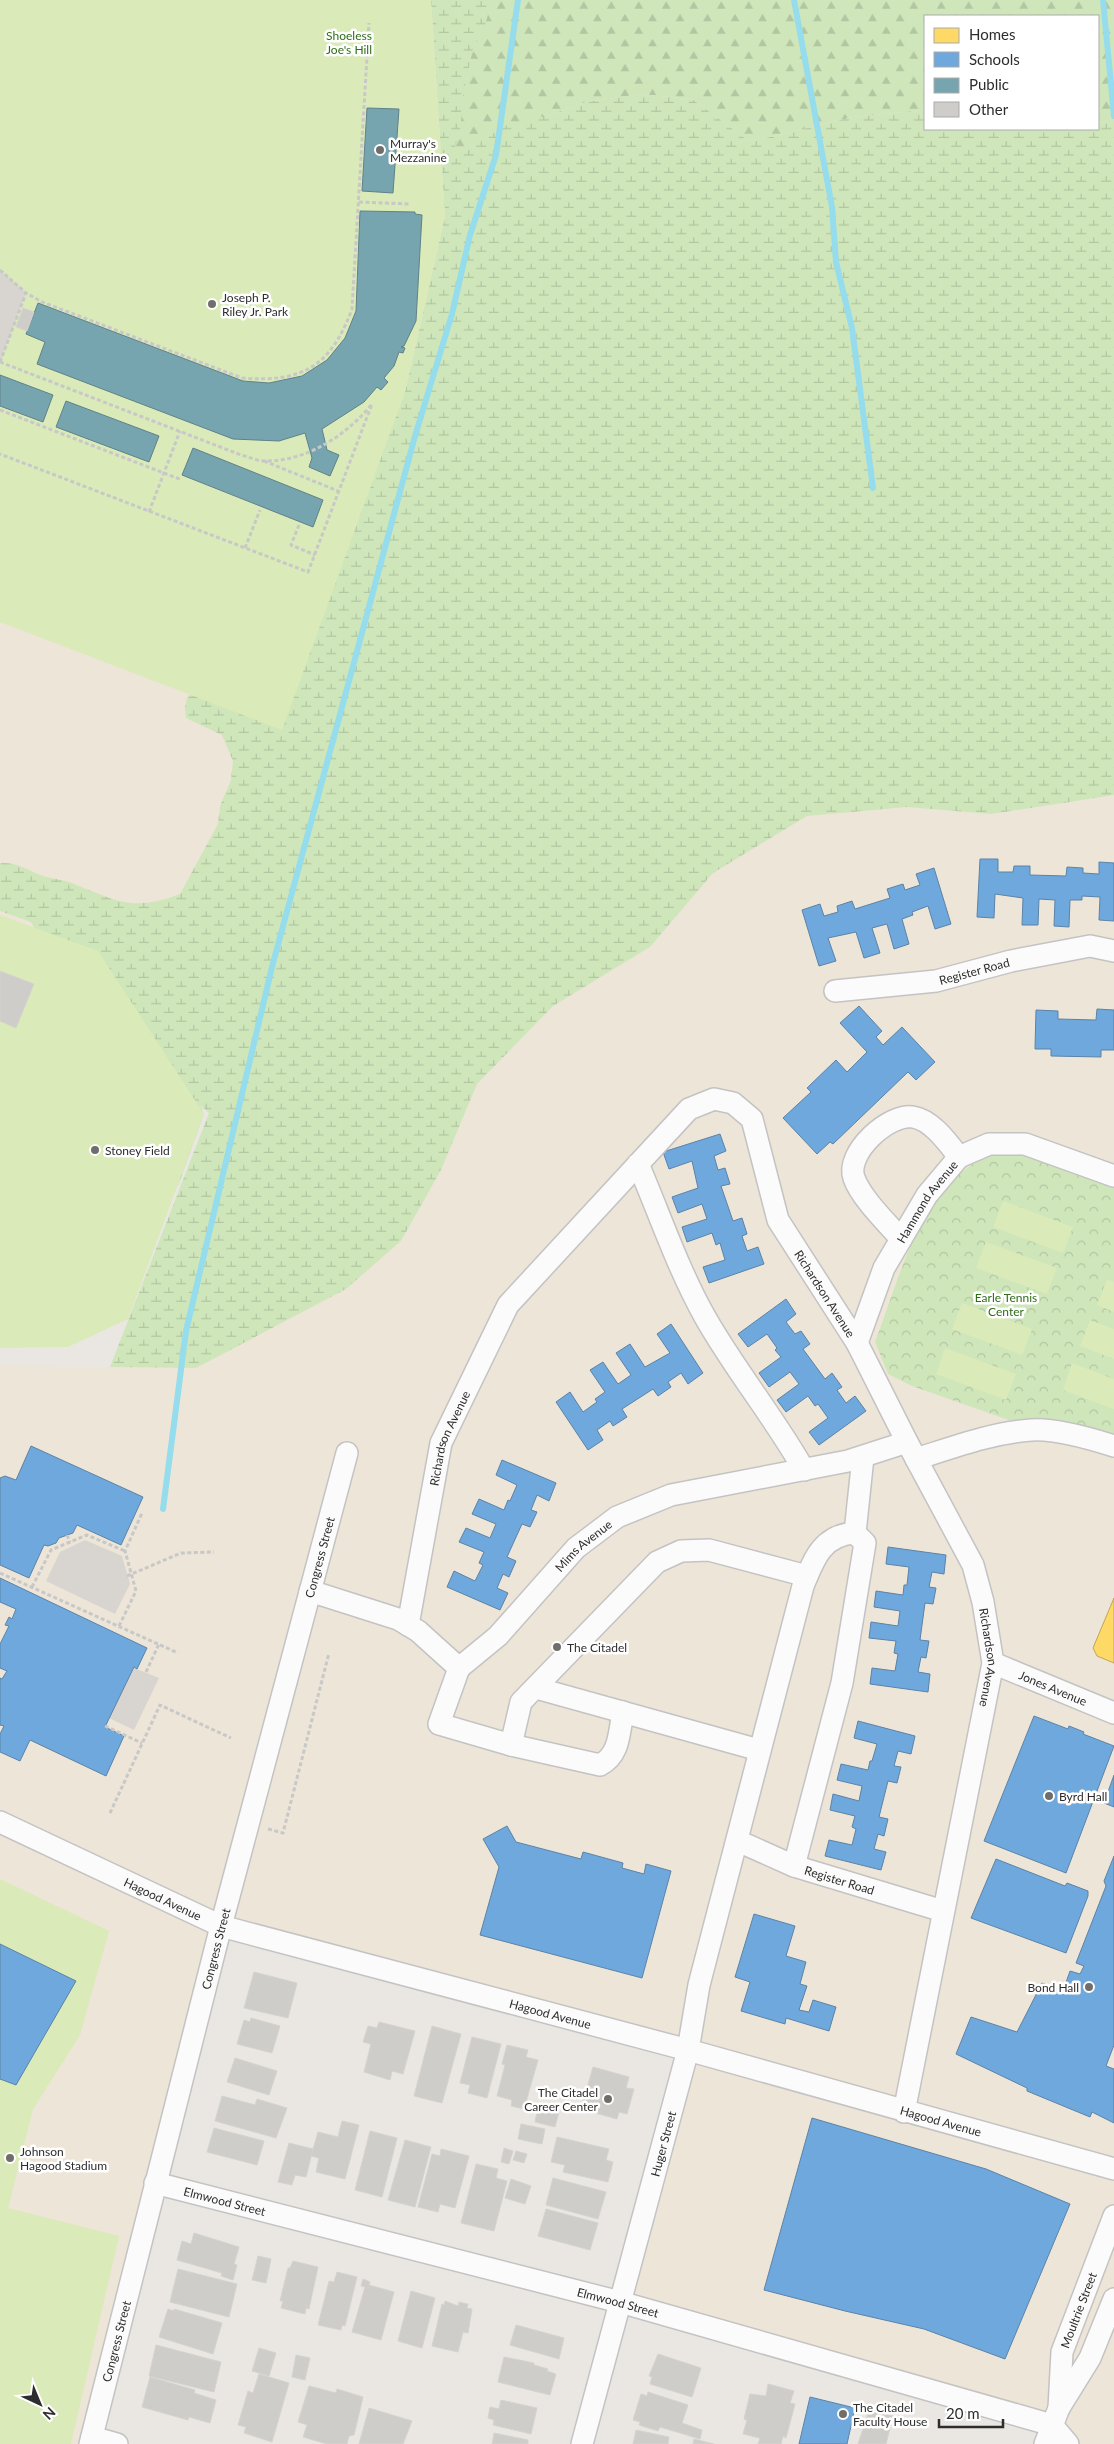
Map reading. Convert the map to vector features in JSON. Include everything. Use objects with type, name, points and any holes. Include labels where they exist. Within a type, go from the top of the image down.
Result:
[{"type":"street","name":"Register Road","points":[[835,991],[936,981],[1011,961],[1090,946],[1114,951]]},
{"type":"street","name":"Richardson Avenue","points":[[408,1625],[442,1443],[508,1305],[689,1109],[714,1099],[733,1103],[752,1119],[778,1220],[857,1343],[973,1565],[983,1602],[993,1663],[904,2112]]},
{"type":"street","points":[[900,1240],[860,1190],[854,1178],[852,1168],[858,1151],[890,1122],[900,1118],[913,1117],[923,1120],[959,1156]]},
{"type":"street","name":"Hammond Avenue","points":[[857,1343],[884,1268],[927,1195],[959,1156],[989,1144],[1025,1144],[1114,1176]]},
{"type":"street","points":[[638,1164],[694,1296],[724,1348],[780,1428],[804,1470]]},
{"type":"street","name":"Mims Avenue","points":[[459,1668],[498,1636],[576,1548],[617,1517],[671,1495],[804,1470],[863,1456],[912,1451],[1033,1430],[1088,1438],[1114,1446]]},
{"type":"street","name":"Congress Street","points":[[91,2441],[221,1926],[347,1453]]},
{"type":"street","points":[[794,1866],[842,1683],[865,1543],[855,1533],[863,1456]]},
{"type":"street","name":"Huger Street","points":[[582,2444],[688,2050],[699,1985],[738,1841],[759,1750],[807,1576],[813,1560],[827,1543],[842,1534],[855,1533]]},
{"type":"street","points":[[511,1745],[521,1702],[657,1562],[681,1551],[709,1550],[807,1576]]},
{"type":"street","points":[[310,1591],[379,1611],[408,1625],[459,1668],[439,1724],[511,1745],[600,1765],[608,1760],[617,1747],[623,1712]]},
{"type":"street","name":"Jones Avenue","points":[[993,1663],[1114,1713]]},
{"type":"street","points":[[536,1688],[759,1750]]},
{"type":"street","name":"Hagood Avenue","points":[[0,1822],[221,1926],[688,2050],[904,2112],[1114,2169]]},
{"type":"street","name":"Register Road","points":[[738,1841],[794,1866],[943,1912]]},
{"type":"street","name":"Elmwood Street","points":[[155,2184],[620,2302],[1052,2426]]},
{"type":"street","name":"Moultrie Street","points":[[1052,2426],[1062,2352],[1114,2216]]},
{"type":"street","points":[[1068,2444],[1052,2426],[1090,2358],[1114,2299]]},
{"type":"street","points":[[91,2441],[117,2444]]},
{"type":"path","points":[[0,270],[26,293],[42,302],[242,378],[269,380],[298,374],[325,357],[343,334],[352,309],[368,23]]},
{"type":"path","points":[[359,202],[411,204]]},
{"type":"path","points":[[26,293],[0,362],[338,491]]},
{"type":"path","points":[[0,454],[308,572],[372,404],[335,439],[302,453],[263,461]]},
{"type":"path","points":[[0,410],[182,480]]},
{"type":"path","points":[[149,512],[180,431]]},
{"type":"path","points":[[245,548],[260,510]]},
{"type":"path","points":[[299,525],[291,545],[315,555]]},
{"type":"path","points":[[119,1626],[136,1591],[129,1575],[125,1551],[142,1513]]},
{"type":"path","points":[[67,1535],[70,1542]]},
{"type":"path","points":[[32,1587],[50,1550],[87,1535],[125,1551]]},
{"type":"path","points":[[129,1575],[181,1553],[214,1552]]},
{"type":"path","points":[[0,1573],[178,1653]]},
{"type":"path","points":[[146,1672],[159,1644]]},
{"type":"path","points":[[249,1824],[283,1833],[329,1652]]},
{"type":"path","points":[[110,1813],[160,1705],[231,1738]]},
{"type":"path","points":[[105,1726],[142,1743]]},
{"type":"shaded area","points":[[0,270],[26,293],[0,362]]},
{"type":"shaded area","points":[[0,622],[282,730],[190,985],[0,915]]},
{"type":"shaded area","name":"The Citadel","points":[[1114,795],[1114,2444],[1068,2444],[1052,2425],[620,2302],[688,2051],[222,1926],[90,2444],[0,2444],[0,1366],[196,1368],[402,1241],[441,1170],[477,1084],[553,1006],[650,947],[713,873],[807,816],[907,807],[991,814]]},
{"type":"shaded area","points":[[85,1540],[122,1556],[130,1584],[115,1614],[46,1581],[60,1552]]},
{"type":"shaded area","points":[[134,1668],[159,1678],[134,1730],[109,1718]]},
{"type":"green space","name":"Joseph P. Riley Jr. Park","points":[[0,0],[431,0],[445,216],[405,392],[282,730],[0,622]]},
{"type":"green space","points":[[431,0],[492,0],[484,29],[473,48],[462,101],[461,125],[455,147],[455,159],[504,126],[549,115],[587,102],[641,94],[692,99],[750,142],[853,117],[924,110],[924,130],[1099,130],[1099,122],[1114,124],[1114,795],[991,814],[907,807],[807,816],[713,873],[650,947],[553,1006],[477,1084],[441,1170],[401,1241],[346,1289],[196,1368],[110,1367],[209,1113],[200,1105],[204,1114],[178,1186],[31,922],[0,911],[0,863],[16,865],[40,875],[70,882],[126,902],[150,902],[180,894],[218,824],[220,806],[231,780],[233,761],[222,735],[186,718],[185,707],[187,698],[405,392],[445,216]]},
{"type":"green space","points":[[432,0],[1114,0],[1114,124],[1099,122],[1099,15],[924,15],[924,110],[853,117],[750,142],[692,99],[641,94],[587,102],[549,115],[442,168]]},
{"type":"green space","name":"Stoney Field","points":[[0,915],[98,951],[204,1114],[128,1319],[68,1347],[0,1348]]},
{"type":"green space","name":"Earle Tennis Center","points":[[1011,1151],[1114,1180],[1114,1434],[1062,1422],[1020,1424],[912,1386],[888,1374],[875,1342],[914,1240],[927,1215],[942,1193],[960,1174],[981,1159]]},
{"type":"green space","points":[[1003,1201],[1073,1227],[1063,1253],[993,1227]]},
{"type":"green space","points":[[986,1242],[1057,1268],[1047,1294],[976,1268]]},
{"type":"green space","points":[[1107,1279],[1114,1282],[1114,1312],[1097,1305]]},
{"type":"green space","points":[[962,1303],[1032,1329],[1022,1355],[952,1329]]},
{"type":"green space","points":[[1090,1320],[1114,1329],[1114,1359],[1080,1346]]},
{"type":"green space","points":[[945,1348],[1016,1374],[1006,1400],[936,1374]]},
{"type":"green space","points":[[1072,1363],[1114,1379],[1114,1409],[1063,1390]]},
{"type":"green space","name":"Johnson Hagood Stadium","points":[[0,1879],[109,1931],[80,2035],[33,2109],[8,2208],[119,2236],[71,2444],[0,2444]]},
{"type":"building: Homes","points":[[1114,1598],[1114,1663],[1097,1656],[1093,1648]]},
{"type":"building: Schools","points":[[980,859],[998,859],[998,872],[1013,872],[1014,866],[1030,866],[1030,875],[1066,876],[1067,867],[1083,868],[1083,873],[1099,874],[1099,862],[1114,863],[1114,921],[1099,920],[1100,897],[1082,896],[1082,900],[1070,900],[1069,927],[1054,926],[1055,900],[1039,899],[1038,925],[1022,925],[1023,898],[995,894],[994,918],[977,917]]},
{"type":"building: Schools","points":[[934,868],[951,924],[935,929],[928,906],[912,912],[913,915],[902,919],[909,944],[894,949],[887,924],[872,928],[880,953],[864,958],[856,932],[828,938],[836,961],[819,966],[802,910],[820,904],[824,916],[838,912],[837,906],[852,901],[855,909],[890,898],[887,889],[903,884],[905,890],[920,885],[916,874]]},
{"type":"building: Schools","points":[[859,1006],[882,1031],[876,1037],[883,1045],[902,1027],[935,1062],[916,1080],[908,1072],[833,1144],[830,1142],[817,1154],[783,1118],[811,1092],[807,1088],[836,1060],[847,1072],[867,1052],[840,1023]]},
{"type":"building: Schools","points":[[1097,1009],[1114,1010],[1114,1050],[1101,1050],[1101,1057],[1051,1056],[1051,1049],[1035,1049],[1036,1010],[1058,1011],[1058,1019],[1096,1020]]},
{"type":"building: Schools","points":[[720,1134],[726,1151],[714,1156],[718,1170],[725,1168],[730,1184],[721,1186],[733,1221],[742,1218],[747,1234],[742,1236],[747,1251],[758,1247],[764,1264],[709,1283],[703,1267],[725,1260],[720,1243],[716,1245],[712,1233],[687,1242],[682,1227],[707,1219],[702,1204],[678,1213],[672,1197],[698,1188],[692,1161],[669,1169],[663,1152]]},
{"type":"building: Schools","points":[[786,1299],[796,1314],[786,1322],[795,1334],[801,1331],[810,1344],[803,1349],[825,1379],[832,1373],[842,1387],[837,1390],[846,1403],[855,1396],[866,1411],[819,1445],[809,1432],[828,1418],[818,1404],[815,1406],[808,1396],[786,1412],[777,1400],[799,1384],[790,1372],[769,1387],[759,1373],[781,1357],[767,1334],[748,1347],[738,1334]]},
{"type":"building: Schools","points":[[671,1324],[703,1373],[688,1384],[681,1373],[668,1382],[671,1387],[658,1396],[653,1389],[622,1409],[627,1417],[613,1426],[610,1421],[597,1430],[603,1440],[588,1450],[556,1402],[570,1392],[583,1412],[597,1402],[595,1399],[605,1392],[590,1370],[603,1362],[618,1384],[631,1375],[616,1353],[630,1344],[645,1367],[670,1353],[657,1334]]},
{"type":"building: Schools","points":[[31,1446],[143,1497],[121,1545],[77,1525],[73,1533],[59,1538],[56,1543],[48,1546],[44,1545],[29,1578],[0,1565],[0,1478],[5,1476],[16,1480]]},
{"type":"building: Schools","points":[[502,1460],[556,1483],[549,1501],[537,1495],[531,1510],[537,1512],[530,1527],[522,1524],[507,1557],[516,1561],[509,1577],[503,1574],[497,1588],[508,1593],[500,1610],[447,1587],[454,1571],[475,1581],[483,1565],[479,1563],[484,1552],[459,1542],[466,1528],[490,1538],[496,1524],[472,1514],[479,1499],[504,1510],[508,1500],[510,1501],[517,1485],[496,1475]]},
{"type":"building: Schools","points":[[888,1547],[946,1555],[944,1574],[932,1572],[929,1587],[936,1588],[933,1604],[925,1603],[920,1640],[929,1641],[926,1658],[921,1657],[918,1672],[930,1674],[928,1692],[870,1684],[872,1668],[895,1671],[898,1654],[894,1653],[896,1641],[869,1638],[871,1622],[898,1626],[900,1611],[874,1607],[876,1591],[903,1595],[904,1585],[907,1585],[909,1567],[886,1564]]},
{"type":"building: Schools","points":[[0,1578],[147,1648],[137,1669],[134,1667],[105,1727],[124,1736],[106,1776],[30,1740],[20,1761],[0,1752],[0,1734],[4,1726],[0,1725],[0,1678],[2,1679],[7,1671],[0,1668],[0,1644],[9,1626],[5,1625],[9,1617],[12,1619],[16,1609],[0,1602]]},
{"type":"building: Schools","name":"Byrd Hall","points":[[1034,1716],[1068,1729],[1069,1726],[1084,1732],[1083,1734],[1114,1746],[1066,1873],[984,1841]]},
{"type":"building: Schools","points":[[858,1721],[915,1736],[911,1754],[898,1751],[894,1766],[901,1767],[897,1783],[888,1781],[879,1817],[888,1819],[884,1836],[878,1834],[874,1849],[886,1852],[881,1870],[825,1856],[829,1840],[852,1845],[856,1829],[852,1827],[855,1816],[830,1810],[833,1794],[859,1801],[862,1786],[837,1780],[841,1764],[868,1770],[877,1744],[854,1738]]},
{"type":"building: Schools","points":[[1114,1775],[1114,1807],[1104,1803]]},
{"type":"building: Schools","points":[[507,1826],[516,1842],[581,1859],[583,1852],[623,1863],[622,1868],[644,1874],[646,1864],[671,1871],[642,1978],[480,1935],[499,1867],[483,1839]]},
{"type":"building: Schools","name":"Bond Hall","points":[[1114,1856],[1114,2045],[1106,2066],[1114,2069],[1114,2123],[1092,2112],[1090,2117],[1027,2091],[1027,2088],[956,2054],[971,2017],[1017,2032],[1042,1983],[1063,1991],[1070,1971],[1080,1974],[1084,1966],[1076,1963],[1106,1886],[1104,1881]]},
{"type":"building: Schools","points":[[996,1859],[1065,1886],[1067,1883],[1088,1891],[1088,1896],[1066,1953],[971,1918]]},
{"type":"building: Schools","points":[[754,1914],[795,1926],[786,1956],[806,1962],[800,1984],[807,1986],[799,2010],[809,2012],[813,2000],[836,2007],[829,2031],[786,2018],[785,2024],[741,2011],[750,1982],[735,1977]]},
{"type":"building: Schools","points":[[0,1944],[76,1981],[16,2085],[0,2079]]},
{"type":"building: Schools","points":[[812,2118],[986,2169],[1070,2204],[1005,2359],[924,2329],[764,2290]]},
{"type":"building: Schools","points":[[810,2397],[855,2408],[847,2444],[799,2444]]},
{"type":"building: Public","name":"Murray's Mezzanine","points":[[367,108],[399,109],[393,193],[362,191]]},
{"type":"building: Public","points":[[360,211],[415,212],[415,214],[422,215],[416,321],[404,346],[401,347],[405,348],[403,353],[399,352],[394,366],[384,378],[388,382],[381,390],[377,387],[364,402],[322,429],[327,450],[339,455],[330,476],[309,467],[312,458],[305,433],[279,441],[233,439],[37,364],[45,342],[26,334],[38,303],[243,381],[269,383],[302,376],[327,360],[345,338],[356,311]]},
{"type":"building: Public","points":[[0,375],[53,395],[43,422],[0,406]]},
{"type":"building: Public","points":[[66,401],[159,436],[149,462],[56,427]]},
{"type":"building: Public","points":[[193,448],[323,500],[313,527],[182,475]]},
{"type":"building: Other","points":[[23,308],[34,312],[27,331],[16,327]]},
{"type":"building: Other","points":[[0,971],[34,984],[16,1028],[0,1021]]},
{"type":"building: Other","points":[[254,1972],[297,1983],[288,2018],[244,2008]]},
{"type":"building: Other","points":[[251,2018],[280,2026],[272,2053],[237,2044],[244,2020],[250,2022]]},
{"type":"building: Other","points":[[379,2022],[415,2031],[403,2074],[392,2071],[390,2080],[364,2072],[371,2044],[363,2042],[368,2026],[377,2028]]},
{"type":"building: Other","points":[[432,2026],[461,2034],[442,2103],[414,2096]]},
{"type":"building: Other","points":[[472,2037],[501,2044],[487,2098],[468,2093],[470,2085],[460,2083]]},
{"type":"building: Other","points":[[507,2045],[528,2050],[526,2057],[538,2060],[524,2109],[511,2106],[512,2100],[497,2096],[505,2065],[502,2064]]},
{"type":"building: Other","points":[[235,2058],[277,2071],[269,2095],[227,2082]]},
{"type":"building: Other","name":"The Citadel Career Center","points":[[593,2067],[629,2077],[626,2088],[634,2089],[627,2114],[619,2112],[617,2119],[581,2109]]},
{"type":"building: Other","points":[[222,2096],[255,2105],[257,2099],[287,2108],[276,2138],[215,2121]]},
{"type":"building: Other","points":[[538,2107],[559,2112],[555,2127],[535,2122]]},
{"type":"building: Other","points":[[342,2121],[359,2125],[345,2179],[316,2172],[319,2158],[311,2156],[318,2132],[338,2137]]},
{"type":"building: Other","points":[[521,2124],[545,2129],[542,2144],[518,2139]]},
{"type":"building: Other","points":[[214,2128],[264,2141],[257,2165],[207,2152]]},
{"type":"building: Other","points":[[370,2131],[397,2138],[382,2197],[355,2190]]},
{"type":"building: Other","points":[[557,2137],[609,2149],[606,2160],[613,2162],[608,2182],[563,2172],[565,2165],[551,2162]]},
{"type":"building: Other","points":[[405,2140],[431,2147],[415,2207],[388,2200]]},
{"type":"building: Other","points":[[289,2143],[313,2149],[306,2177],[295,2175],[292,2185],[278,2182]]},
{"type":"building: Other","points":[[504,2148],[513,2151],[509,2164],[501,2162]]},
{"type":"building: Other","points":[[441,2149],[469,2156],[455,2208],[440,2204],[438,2212],[418,2207],[432,2154],[440,2156]]},
{"type":"building: Other","points":[[516,2151],[527,2154],[524,2163],[513,2160]]},
{"type":"building: Other","points":[[476,2164],[498,2169],[496,2178],[507,2181],[494,2231],[461,2223]]},
{"type":"building: Other","points":[[553,2178],[606,2192],[598,2219],[546,2205]]},
{"type":"building: Other","points":[[511,2179],[531,2186],[525,2204],[505,2198]]},
{"type":"building: Other","points":[[546,2209],[598,2223],[590,2250],[538,2236]]},
{"type":"building: Other","points":[[194,2233],[239,2247],[234,2264],[237,2265],[233,2280],[221,2276],[222,2273],[177,2260],[182,2241],[191,2244]]},
{"type":"building: Other","points":[[258,2256],[271,2259],[266,2283],[252,2280]]},
{"type":"building: Other","points":[[293,2261],[318,2267],[309,2309],[306,2308],[305,2314],[281,2308],[283,2301],[280,2301],[288,2268],[290,2268]]},
{"type":"building: Other","points":[[178,2269],[237,2284],[229,2317],[170,2302]]},
{"type":"building: Other","points":[[337,2272],[357,2277],[345,2326],[342,2325],[341,2330],[318,2325],[329,2281],[334,2282]]},
{"type":"building: Other","points":[[363,2279],[370,2282],[369,2285],[394,2292],[381,2340],[352,2332],[365,2287],[361,2286]]},
{"type":"building: Other","points":[[411,2291],[435,2298],[422,2348],[398,2341]]},
{"type":"building: Other","points":[[445,2301],[458,2306],[459,2302],[468,2304],[467,2308],[472,2309],[468,2333],[463,2332],[458,2352],[432,2346],[442,2304],[444,2305]]},
{"type":"building: Other","points":[[168,2309],[174,2311],[174,2309],[222,2323],[213,2354],[159,2337]]},
{"type":"building: Other","points":[[516,2325],[564,2338],[559,2359],[510,2345]]},
{"type":"building: Other","points":[[156,2345],[221,2362],[214,2392],[149,2376]]},
{"type":"building: Other","points":[[259,2348],[276,2353],[269,2376],[252,2371]]},
{"type":"building: Other","points":[[658,2354],[701,2368],[692,2397],[650,2384],[652,2377],[649,2376]]},
{"type":"building: Other","points":[[296,2355],[310,2358],[305,2380],[292,2377]]},
{"type":"building: Other","points":[[504,2357],[534,2363],[534,2365],[548,2369],[547,2371],[556,2374],[550,2395],[498,2382]]},
{"type":"building: Other","points":[[259,2374],[289,2383],[272,2442],[244,2433],[246,2427],[238,2425],[248,2391],[253,2393]]},
{"type":"building: Other","points":[[150,2377],[195,2390],[194,2393],[216,2400],[210,2423],[189,2417],[188,2420],[142,2407]]},
{"type":"building: Other","points":[[768,2384],[794,2391],[790,2403],[795,2404],[786,2438],[783,2436],[781,2444],[758,2444],[760,2438],[743,2434],[747,2420],[744,2419],[750,2394],[766,2396]]},
{"type":"building: Other","points":[[309,2386],[336,2393],[337,2389],[363,2397],[354,2435],[349,2436],[347,2444],[327,2444],[303,2437],[307,2425],[298,2422]]},
{"type":"building: Other","points":[[648,2392],[688,2405],[682,2423],[702,2430],[700,2439],[660,2427],[658,2431],[639,2425],[640,2422],[633,2420],[641,2394],[647,2396]]},
{"type":"building: Other","points":[[501,2400],[537,2408],[531,2434],[493,2425],[494,2420],[488,2418],[490,2407],[499,2409]]},
{"type":"building: Other","points":[[369,2408],[412,2421],[403,2444],[359,2444]]},
{"type":"building: Other","points":[[869,2410],[893,2416],[886,2444],[858,2444]]},
{"type":"building: Other","points":[[636,2430],[669,2437],[668,2444],[633,2444]]},
{"type":"building: Other","points":[[494,2433],[528,2440],[528,2444],[492,2444]]},
{"type":"building: Other","points":[[694,2439],[714,2444],[693,2444]]},
{"type":"waterway","points":[[163,1509],[186,1331],[272,967],[415,436],[452,314],[470,235],[496,155],[518,0]]},
{"type":"waterway","points":[[794,0],[832,207],[836,262],[852,328],[873,488]]},
{"type":"waterway","points":[[1103,0],[1114,116]]},
{"type":"place","name":"Murray's Mezzanine","points":[[380,150]]},
{"type":"place","name":"Joseph P. Riley Jr. Park","points":[[212,304]]},
{"type":"place","name":"Stoney Field","points":[[95,1150]]},
{"type":"place","name":"The Citadel","points":[[557,1647]]},
{"type":"place","name":"Byrd Hall","points":[[1049,1796]]},
{"type":"place","name":"Bond Hall","points":[[1089,1987]]},
{"type":"place","name":"The Citadel Career Center","points":[[608,2099]]},
{"type":"place","name":"Johnson Hagood Stadium","points":[[10,2158]]},
{"type":"place","name":"The Citadel Faculty House","points":[[843,2414]]},
{"type":"park label","name":"Shoeless Joe's Hill","points":[[349,42]]}]
